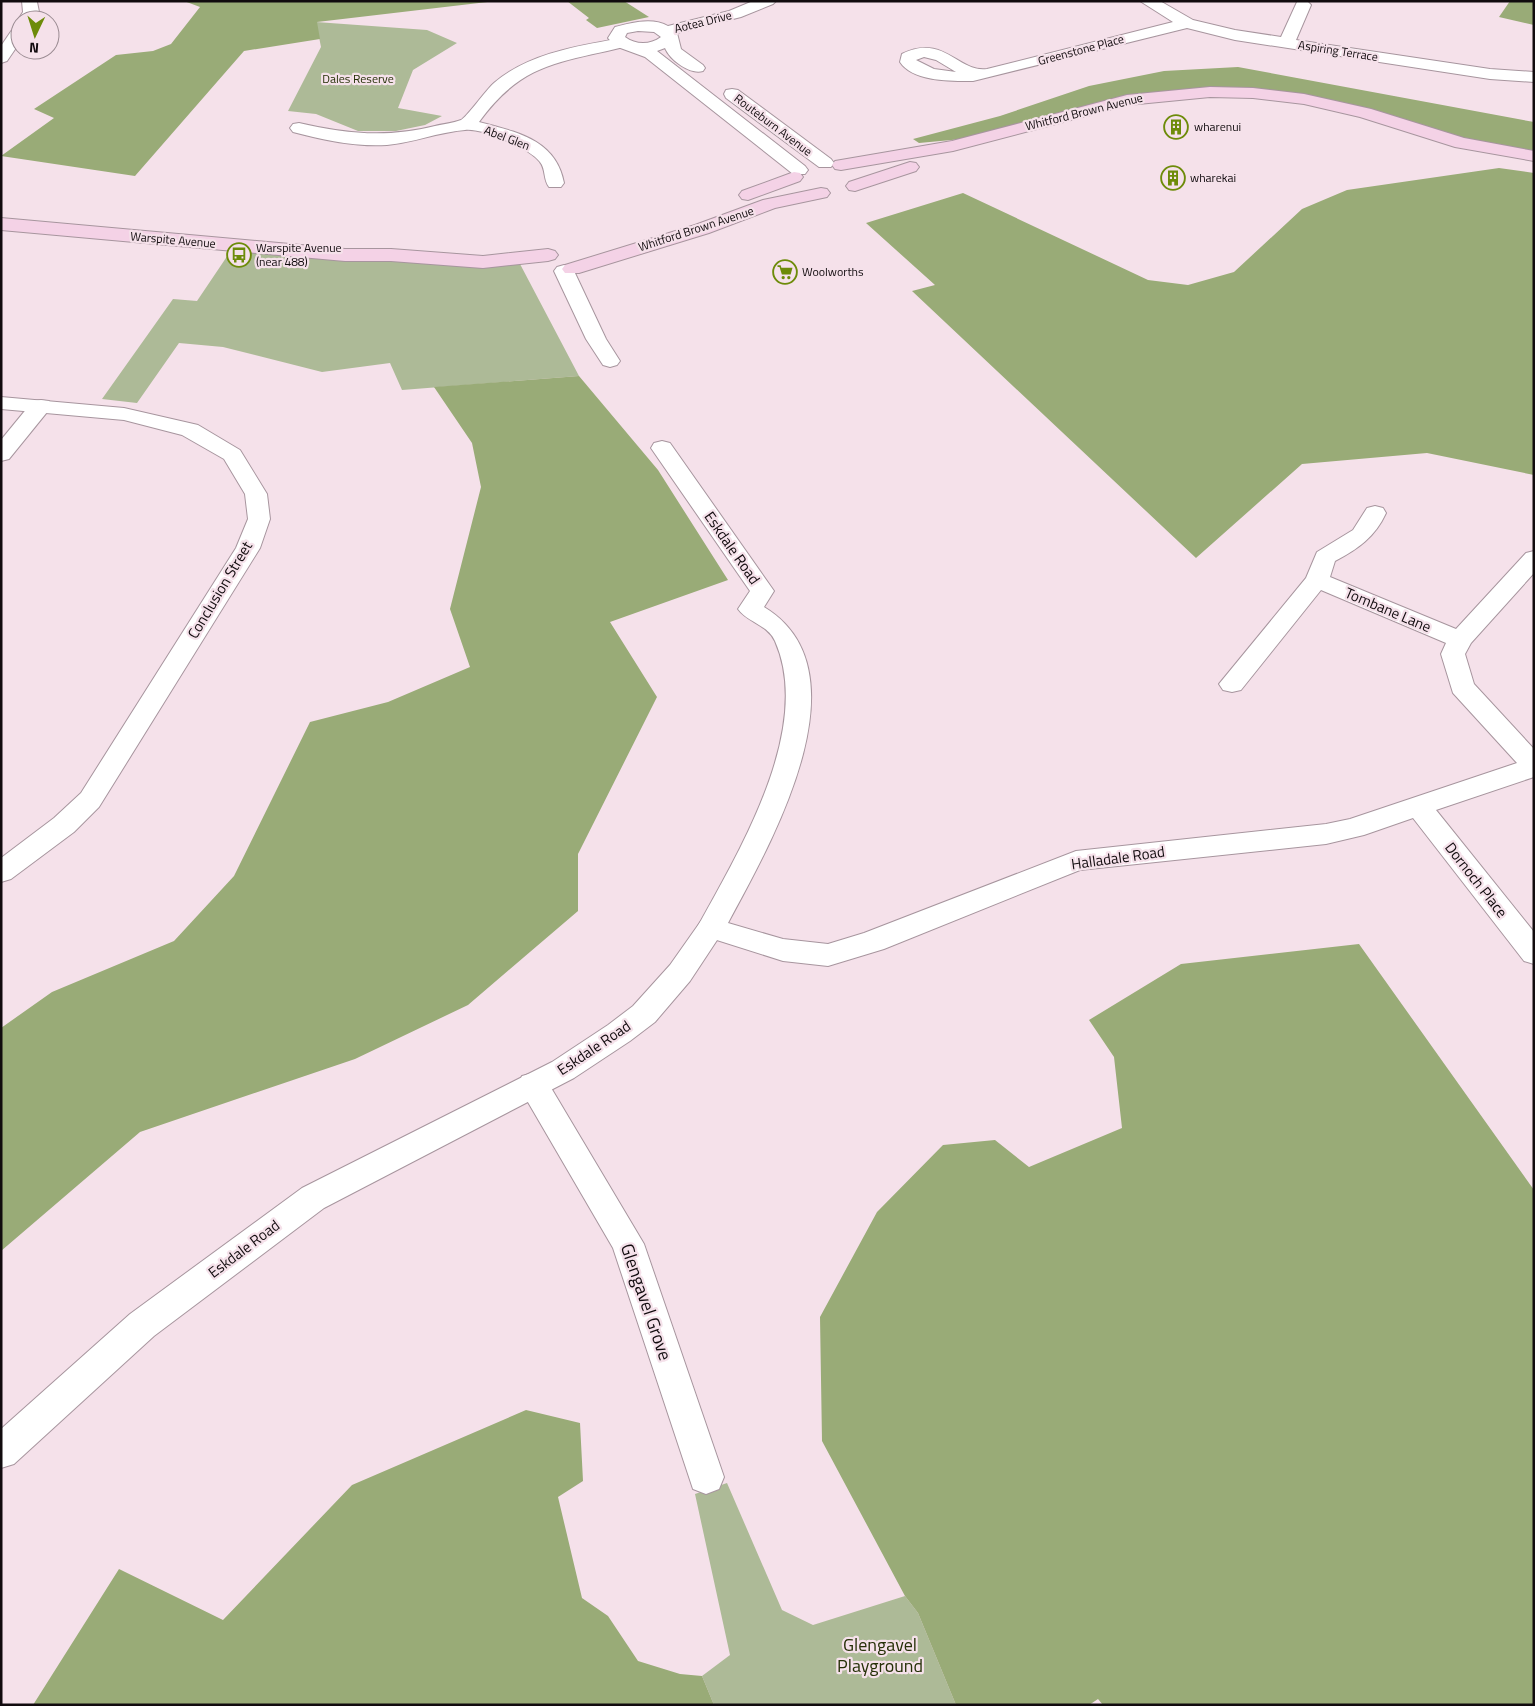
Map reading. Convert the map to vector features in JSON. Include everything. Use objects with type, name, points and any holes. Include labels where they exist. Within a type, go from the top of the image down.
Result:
[{"type":"main road","name":"Whitford Brown Avenue","points":[[561,263],[681,220],[797,173],[810,165],[833,164],[953,146],[1127,100],[1210,92],[1253,93],[1304,99],[1365,113],[1461,143],[1534,156]]},
{"type":"main road","name":"Whitford Brown Avenue","points":[[561,263],[702,229],[770,204],[821,193],[838,193],[908,167],[984,152],[1127,113],[1165,106],[1217,102],[1270,105],[1316,112],[1343,118],[1440,149],[1534,167]]},
{"type":"main road","points":[[833,164],[850,168],[858,174],[859,182],[854,186]]},
{"type":"main road","points":[[797,173],[797,184],[803,188],[821,193]]},
{"type":"main road","name":"Warspite Avenue","points":[[1,224],[345,255],[385,264],[430,268],[561,263]]},
{"type":"street","name":"Aotea Drive","points":[[668,34],[735,14],[768,1]]},
{"type":"street","name":"Aspiring Terrace","points":[[1148,1],[1188,23],[1235,35],[1490,74],[1534,77]]},
{"type":"street","points":[[1287,43],[1303,5]]},
{"type":"street","name":"Greenstone Place","points":[[973,76],[1188,23]]},
{"type":"street","points":[[299,128],[328,136],[387,139],[415,136],[468,124],[487,97],[512,75],[550,58],[627,45],[656,46],[668,34]]},
{"type":"street","name":"Routeburn Avenue","points":[[668,34],[674,51],[772,124],[833,164]]},
{"type":"street","points":[[1,58],[10,45]]},
{"type":"street","name":"Routeburn Avenue","points":[[627,45],[651,54],[748,129],[797,173]]},
{"type":"street","name":"Routeburn Avenue","points":[[699,91],[718,83]]},
{"type":"street","name":"Abel Glen","points":[[468,124],[502,133],[532,146],[543,155],[551,166],[556,182]]},
{"type":"street","points":[[748,129],[772,124]]},
{"type":"street","points":[[561,263],[596,340],[610,362]]},
{"type":"street","name":"Conclusion Street","points":[[1,402],[124,414],[190,430],[232,455],[256,494],[259,519],[248,548],[90,800],[64,825],[1,872]]},
{"type":"street","points":[[1,454],[41,406]]},
{"type":"street","name":"Eskdale Road","points":[[1,1452],[142,1325],[313,1198],[563,1070],[619,1033],[644,1014],[680,973],[711,928],[750,856],[787,768],[798,725],[799,687],[786,640],[770,621],[750,609],[762,591],[662,448]]},
{"type":"street","points":[[1232,684],[1317,580],[1325,557],[1351,543],[1368,529],[1375,513]]},
{"type":"street","points":[[1534,558],[1460,640],[1454,654],[1462,687],[1534,766]]},
{"type":"street","name":"Tombane Lane","points":[[1317,580],[1460,640]]},
{"type":"street","name":"Halladale Road","points":[[711,928],[783,950],[828,955],[874,942],[1076,861],[1326,834],[1354,828],[1419,807],[1534,766]]},
{"type":"street","name":"Dornoch Place","points":[[1419,807],[1534,953]]},
{"type":"street","name":"Glengavel Grove","points":[[534,1085],[628,1244],[706,1478]]},
{"type":"green space","points":[[184,1],[496,1],[317,22],[320,39],[244,51],[135,176],[1,156],[54,118],[34,109],[116,55],[153,51],[171,44],[200,7]]},
{"type":"green space","points":[[567,1],[624,1],[649,17],[597,28],[586,20],[589,18]]},
{"type":"green space","points":[[1510,1],[1534,1],[1534,25],[1499,17]]},
{"type":"green space","name":"Dales Reserve","points":[[316,22],[427,30],[457,43],[413,70],[398,108],[442,116],[425,125],[396,131],[358,131],[316,114],[288,111],[321,47]]},
{"type":"green space","points":[[1238,67],[1534,122],[1534,152],[1462,140],[1366,110],[1207,88],[1128,96],[962,139],[919,143],[913,139],[1000,116],[1089,86],[1164,71]]},
{"type":"green space","points":[[1499,168],[1534,173],[1534,475],[1427,453],[1302,464],[1196,558],[912,291],[935,285],[866,223],[963,193],[1148,280],[1188,285],[1234,272],[1302,209],[1347,190]]},
{"type":"green space","points":[[232,249],[520,264],[579,376],[402,390],[390,363],[322,372],[223,347],[179,343],[137,403],[102,399],[173,299],[197,301]]},
{"type":"green space","points":[[579,376],[658,470],[728,580],[610,622],[657,697],[578,854],[578,911],[468,1005],[355,1059],[140,1132],[1,1251],[1,1028],[52,992],[174,941],[234,876],[310,722],[388,702],[470,667],[450,609],[481,487],[472,443],[434,387]]},
{"type":"green space","points":[[1359,944],[1534,1190],[1534,1705],[1103,1705],[1098,1699],[1089,1705],[956,1705],[918,1613],[905,1596],[822,1441],[820,1317],[877,1212],[943,1145],[995,1140],[1029,1167],[1122,1128],[1114,1057],[1089,1020],[1181,964]]},
{"type":"green space","points":[[526,1410],[580,1423],[583,1481],[558,1497],[582,1598],[608,1616],[638,1661],[680,1674],[702,1676],[714,1705],[33,1705],[119,1569],[223,1620],[352,1485]]},
{"type":"green space","name":"Glengavel Playground","points":[[727,1483],[782,1610],[813,1625],[905,1596],[918,1613],[956,1705],[714,1705],[702,1676],[730,1655],[695,1494]]},
{"type":"place","name":"wharenui","points":[[1176,127]]},
{"type":"place","name":"wharekai","points":[[1173,178]]},
{"type":"place","name":"Warspite Avenue (near 488)","points":[[239,255]]},
{"type":"place","name":"Woolworths","points":[[785,272]]}]
